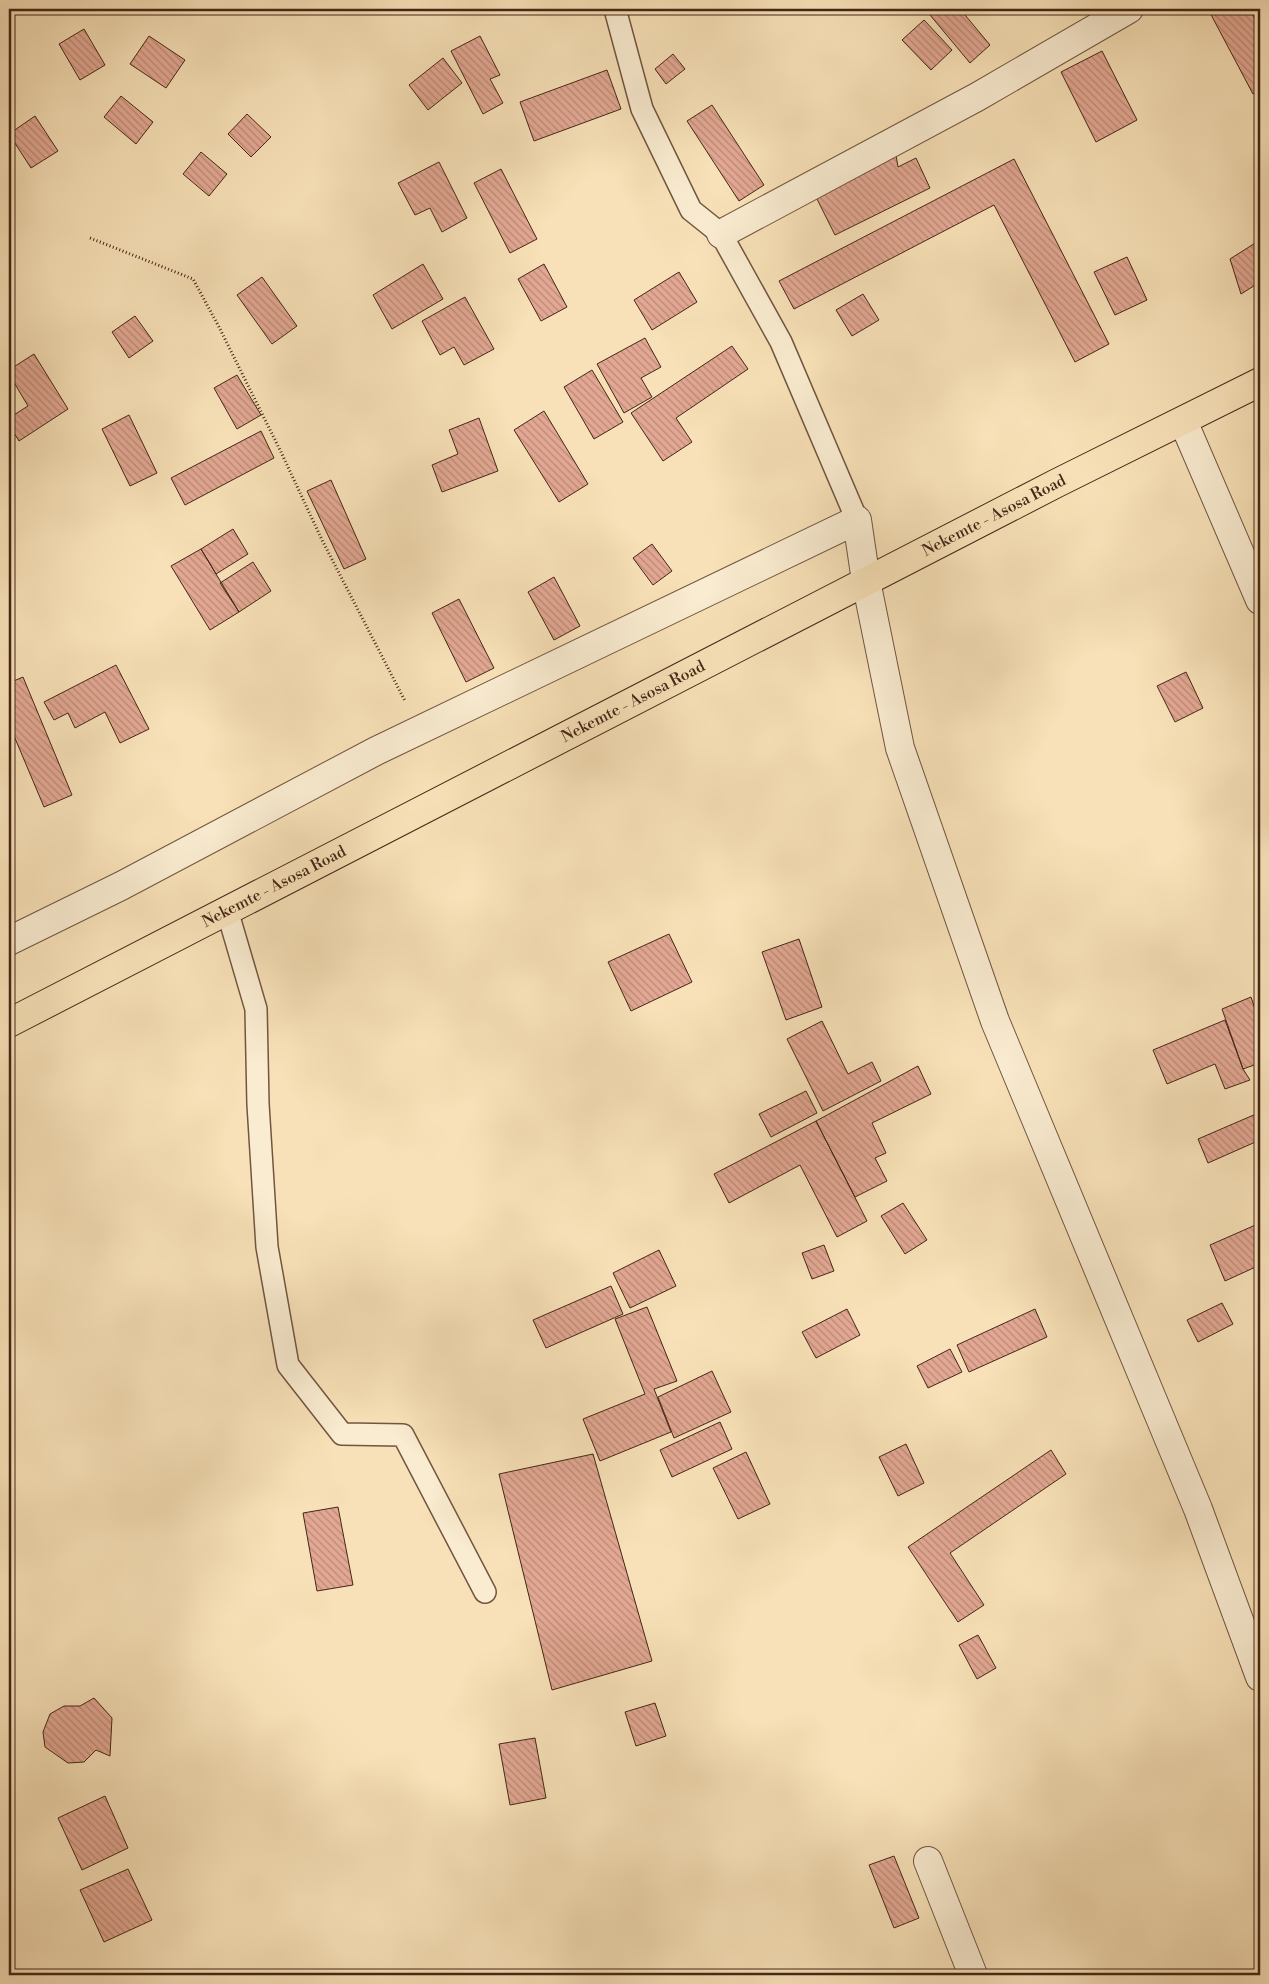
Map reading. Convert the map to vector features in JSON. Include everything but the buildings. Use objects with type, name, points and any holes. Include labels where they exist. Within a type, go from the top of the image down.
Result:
[{"type":"highway","name":"Nekemte - Asosa Road","points":[[9,1023],[866,581],[1260,382]]},
{"type":"street","points":[[721,234],[977,98],[1129,9]]},
{"type":"street","points":[[1183,421],[1260,600]]},
{"type":"street","points":[[9,941],[121,886],[376,751],[857,520],[866,581],[900,748],[995,1021],[1198,1509],[1260,1677]]},
{"type":"street","points":[[928,1861],[973,1975]]},
{"type":"lane","points":[[615,9],[642,109],[691,210],[721,234],[781,342],[857,520]]},
{"type":"lane","points":[[226,910],[256,1009],[258,1104],[266,1247],[288,1365],[342,1434],[403,1435],[485,1592]]},
{"type":"path","points":[[90,238],[193,279],[281,452],[322,540],[420,730]]}]
